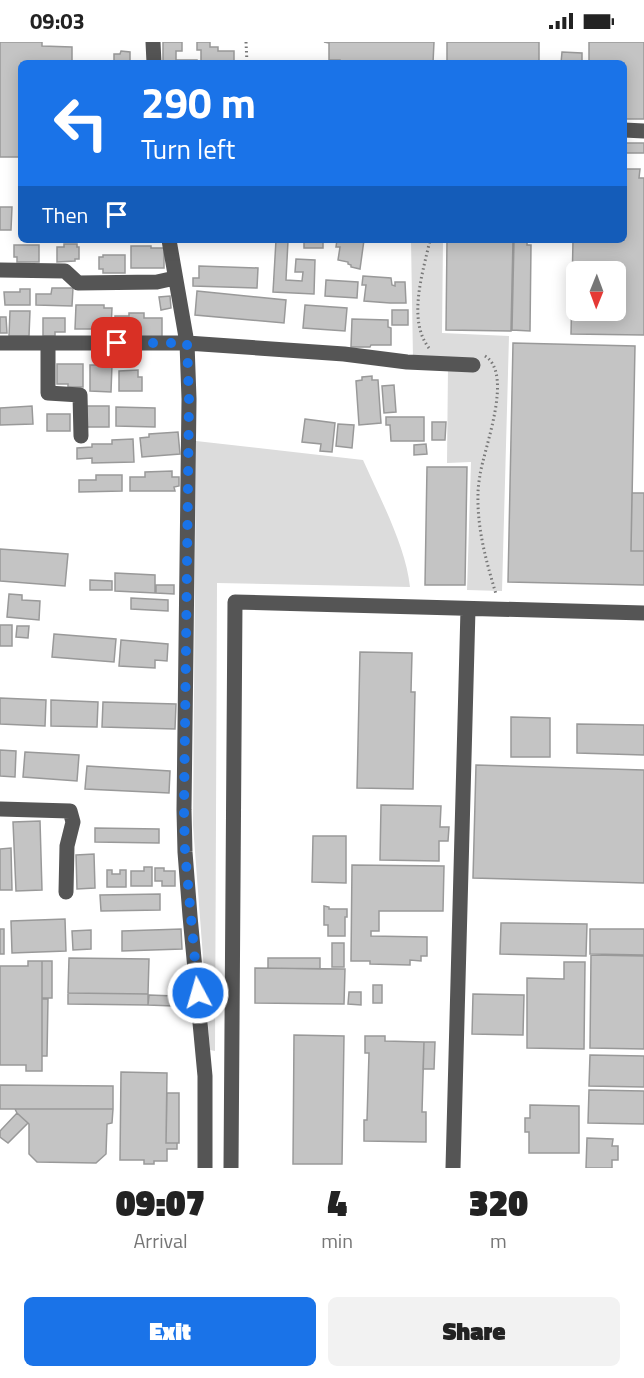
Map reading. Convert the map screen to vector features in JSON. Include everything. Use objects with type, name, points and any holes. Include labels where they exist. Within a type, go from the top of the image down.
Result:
[{"type":"street","points":[[153,42],[154,60]]},
{"type":"street","points":[[627,130],[644,130]]},
{"type":"street","points":[[169,243],[187,343],[189,399],[184,810],[190,916],[206,1076],[205,1168]]},
{"type":"street","points":[[0,270],[65,271],[78,283],[157,282],[175,278]]},
{"type":"street","points":[[0,343],[187,343],[344,354],[406,362],[477,359]]},
{"type":"street","points":[[48,343],[48,393],[80,395],[81,436]]},
{"type":"street","points":[[231,1168],[235,602],[644,613]]},
{"type":"street","points":[[453,1168],[468,609]]},
{"type":"street","points":[[0,809],[70,811],[73,822],[67,846],[66,892]]},
{"type":"path","points":[[246,42],[247,60]]},
{"type":"path","points":[[429,243],[420,284],[418,318],[424,341],[430,349]]},
{"type":"path","points":[[477,359],[488,358],[496,373],[494,414],[480,475],[478,496],[485,560],[496,594]]},
{"type":"shaded area","points":[[411,243],[443,243],[442,333],[509,336],[502,591],[467,590],[471,462],[447,463],[448,367],[413,359]]},
{"type":"shaded area","points":[[196,441],[363,460],[398,539],[410,587],[217,583],[215,1051],[210,1050],[193,825]]},
{"type":"building","points":[[0,42],[42,42],[42,46],[72,47],[72,60],[18,60],[18,157],[0,157]]},
{"type":"building","points":[[163,42],[182,42],[182,51],[176,51],[176,60],[163,60]]},
{"type":"building","points":[[197,42],[210,42],[210,47],[218,47],[218,51],[234,51],[234,60],[201,60],[201,50],[197,50]]},
{"type":"building","points":[[324,42],[434,42],[433,60],[329,60],[329,43]]},
{"type":"building","points":[[447,42],[539,42],[539,60],[447,60]]},
{"type":"building","points":[[589,42],[644,42],[644,119],[627,119],[627,60],[589,60]]},
{"type":"building","points":[[121,51],[130,52],[130,60],[114,60],[114,54],[120,54]]},
{"type":"building","points":[[562,52],[582,53],[582,60],[561,60]]},
{"type":"building","points":[[627,143],[644,143],[644,153],[627,153]]},
{"type":"building","points":[[627,169],[640,169],[639,178],[644,178],[644,335],[571,334],[571,321],[626,321],[626,261],[573,261],[573,243],[627,243]]},
{"type":"building","points":[[0,207],[12,207],[11,230],[0,230]]},
{"type":"building","points":[[276,243],[288,243],[286,280],[302,281],[303,272],[295,272],[296,259],[315,260],[314,294],[273,292]]},
{"type":"building","points":[[304,243],[323,243],[323,248],[304,248]]},
{"type":"building","points":[[337,243],[364,243],[360,269],[351,267],[348,262],[338,260],[340,247],[336,247]]},
{"type":"building","points":[[447,243],[513,243],[511,331],[446,330]]},
{"type":"building","points":[[514,243],[527,243],[531,245],[530,331],[512,330]]},
{"type":"building","points":[[64,244],[77,244],[79,259],[57,262],[57,247],[64,247]]},
{"type":"building","points":[[14,245],[39,245],[39,262],[17,262],[17,257],[14,257]]},
{"type":"building","points":[[131,246],[164,248],[164,268],[131,268]]},
{"type":"building","points":[[125,255],[125,273],[103,273],[103,269],[99,269],[99,257]]},
{"type":"building","points":[[199,266],[258,268],[257,288],[193,286],[193,278],[199,278]]},
{"type":"building","points":[[363,276],[391,278],[392,285],[395,286],[395,282],[405,282],[406,303],[364,301],[366,285],[362,285]]},
{"type":"building","points":[[326,280],[358,282],[357,298],[325,296]]},
{"type":"building","points":[[52,288],[73,288],[72,306],[36,305],[36,294],[51,294]]},
{"type":"building","points":[[20,289],[30,289],[30,305],[5,305],[4,292],[20,292]]},
{"type":"building","points":[[197,291],[286,300],[284,323],[195,315]]},
{"type":"building","points":[[170,296],[171,308],[161,310],[159,297]]},
{"type":"building","points":[[76,305],[104,305],[104,308],[112,308],[111,329],[75,329]]},
{"type":"building","points":[[305,305],[347,308],[345,331],[303,328]]},
{"type":"building","points":[[392,310],[408,310],[408,325],[392,325]]},
{"type":"building","points":[[10,311],[30,311],[29,336],[9,336]]},
{"type":"building","points":[[129,313],[144,313],[144,318],[162,318],[162,337],[115,337],[115,316],[129,316]]},
{"type":"building","points":[[0,317],[6,317],[7,333],[0,333]]},
{"type":"building","points":[[43,318],[65,318],[65,332],[55,332],[55,336],[43,336]]},
{"type":"building","points":[[352,319],[388,320],[388,327],[391,328],[391,345],[351,347]]},
{"type":"building","points":[[513,343],[635,346],[631,551],[644,551],[644,585],[508,582]]},
{"type":"building","points":[[57,364],[83,364],[83,387],[57,384]]},
{"type":"building","points":[[90,365],[112,365],[111,392],[90,391]]},
{"type":"building","points":[[138,370],[138,377],[142,377],[142,391],[119,391],[119,371]]},
{"type":"building","points":[[372,376],[372,380],[378,380],[381,423],[359,425],[356,381],[362,380],[362,377]]},
{"type":"building","points":[[394,385],[396,412],[384,413],[382,386]]},
{"type":"building","points":[[32,406],[33,424],[0,425],[0,408]]},
{"type":"building","points":[[87,406],[109,406],[109,427],[87,427]]},
{"type":"building","points":[[116,407],[155,408],[155,427],[116,426]]},
{"type":"building","points":[[47,414],[70,414],[70,431],[47,431]]},
{"type":"building","points":[[386,417],[424,417],[424,441],[391,441],[390,425],[386,425]]},
{"type":"building","points":[[305,419],[335,423],[332,452],[320,451],[321,444],[302,442]]},
{"type":"building","points":[[432,422],[446,422],[445,440],[432,440]]},
{"type":"building","points":[[338,424],[354,425],[352,448],[336,446]]},
{"type":"building","points":[[178,432],[180,454],[142,457],[140,438],[149,437],[149,434]]},
{"type":"building","points":[[133,439],[134,462],[92,463],[92,458],[77,459],[77,448],[92,447],[92,444],[112,444],[112,440]]},
{"type":"building","points":[[426,444],[427,454],[414,455],[414,445]]},
{"type":"building","points":[[427,467],[467,467],[465,585],[425,585]]},
{"type":"building","points":[[172,471],[172,477],[179,477],[179,486],[174,487],[175,491],[130,491],[130,477],[145,477],[145,472]]},
{"type":"building","points":[[96,475],[122,475],[122,491],[79,492],[79,480],[96,480]]},
{"type":"building","points":[[632,493],[644,493],[644,551],[631,551]]},
{"type":"building","points":[[0,549],[68,554],[65,586],[0,581]]},
{"type":"building","points":[[115,573],[155,575],[155,593],[115,591]]},
{"type":"building","points":[[90,580],[112,581],[112,590],[90,590]]},
{"type":"building","points":[[156,585],[174,585],[174,594],[156,593]]},
{"type":"building","points":[[9,594],[22,595],[22,600],[40,601],[39,620],[7,617]]},
{"type":"building","points":[[131,598],[168,600],[168,611],[131,609]]},
{"type":"building","points":[[0,625],[12,625],[12,646],[0,646]]},
{"type":"building","points":[[17,626],[29,626],[28,638],[16,637]]},
{"type":"building","points":[[54,634],[116,639],[114,662],[52,657]]},
{"type":"building","points":[[121,640],[168,644],[167,661],[155,660],[155,668],[119,666]]},
{"type":"building","points":[[360,652],[412,653],[411,692],[415,692],[413,789],[357,788]]},
{"type":"building","points":[[0,698],[46,700],[45,726],[0,724]]},
{"type":"building","points":[[51,700],[98,702],[97,727],[51,726]]},
{"type":"building","points":[[103,702],[176,704],[175,729],[102,727]]},
{"type":"building","points":[[511,717],[550,718],[550,757],[511,757]]},
{"type":"building","points":[[577,724],[644,725],[644,755],[577,753]]},
{"type":"building","points":[[0,750],[16,751],[15,777],[0,776]]},
{"type":"building","points":[[25,752],[79,755],[77,781],[23,777]]},
{"type":"building","points":[[476,765],[644,770],[644,883],[473,878]]},
{"type":"building","points":[[87,766],[170,771],[169,793],[85,789]]},
{"type":"building","points":[[381,805],[441,806],[440,827],[449,827],[448,841],[439,841],[439,861],[380,860]]},
{"type":"building","points":[[40,821],[42,890],[16,891],[13,822]]},
{"type":"building","points":[[95,828],[159,829],[159,843],[95,842]]},
{"type":"building","points":[[313,836],[346,836],[346,883],[312,882]]},
{"type":"building","points":[[11,848],[12,890],[0,890],[0,849]]},
{"type":"building","points":[[94,854],[95,888],[77,889],[76,855]]},
{"type":"building","points":[[352,865],[444,866],[443,911],[379,911],[379,931],[371,931],[371,936],[427,937],[427,956],[421,956],[421,961],[410,960],[410,965],[351,961]]},
{"type":"building","points":[[144,867],[152,867],[152,886],[131,886],[131,871],[144,871]]},
{"type":"building","points":[[155,868],[175,871],[175,886],[162,886],[162,881],[155,881]]},
{"type":"building","points":[[107,870],[112,870],[112,874],[120,874],[120,870],[126,870],[126,887],[107,887]]},
{"type":"building","points":[[160,894],[160,910],[101,911],[100,895]]},
{"type":"building","points":[[324,906],[329,909],[347,909],[345,936],[328,936],[328,925],[324,925]]},
{"type":"building","points":[[65,919],[66,951],[12,953],[11,921]]},
{"type":"building","points":[[501,923],[587,924],[586,956],[500,954]]},
{"type":"building","points":[[0,929],[4,929],[4,954],[0,954]]},
{"type":"building","points":[[181,929],[182,949],[122,951],[122,931]]},
{"type":"building","points":[[590,929],[644,929],[644,955],[590,954]]},
{"type":"building","points":[[91,930],[91,949],[73,950],[72,931]]},
{"type":"building","points":[[332,943],[344,943],[344,967],[332,967]]},
{"type":"building","points":[[591,955],[644,956],[644,1049],[590,1048]]},
{"type":"building","points":[[69,958],[149,959],[148,994],[68,993]]},
{"type":"building","points":[[268,958],[320,958],[320,969],[268,968]]},
{"type":"building","points":[[28,961],[42,961],[42,1071],[26,1071],[26,1065],[0,1065],[0,966],[28,966]]},
{"type":"building","points":[[42,961],[52,961],[52,998],[42,998]]},
{"type":"building","points":[[564,962],[585,962],[584,1049],[527,1048],[527,978],[564,979]]},
{"type":"building","points":[[255,968],[345,969],[344,1004],[255,1003]]},
{"type":"building","points":[[373,985],[382,985],[382,1003],[373,1003]]},
{"type":"building","points":[[349,992],[361,992],[361,1005],[348,1004]]},
{"type":"building","points":[[68,993],[148,994],[148,1005],[68,1004]]},
{"type":"building","points":[[473,994],[524,995],[523,1035],[472,1034]]},
{"type":"building","points":[[149,995],[174,996],[173,1006],[148,1005]]},
{"type":"building","points":[[42,999],[48,999],[47,1056],[42,1056]]},
{"type":"building","points":[[294,1035],[344,1036],[342,1164],[293,1164]]},
{"type":"building","points":[[365,1036],[385,1036],[385,1041],[424,1042],[422,1112],[426,1112],[426,1142],[364,1141],[364,1120],[367,1120],[369,1053],[365,1053]]},
{"type":"building","points":[[424,1042],[435,1042],[434,1069],[423,1069]]},
{"type":"building","points":[[590,1055],[644,1056],[644,1087],[589,1086]]},
{"type":"building","points":[[121,1072],[167,1073],[166,1143],[177,1143],[177,1149],[167,1149],[167,1161],[144,1164],[144,1160],[120,1160]]},
{"type":"building","points":[[0,1085],[113,1086],[113,1109],[0,1109]]},
{"type":"building","points":[[589,1090],[644,1091],[644,1124],[588,1123]]},
{"type":"building","points":[[167,1093],[179,1093],[179,1143],[166,1143]]},
{"type":"building","points":[[530,1105],[579,1106],[579,1153],[529,1153],[529,1132],[525,1132],[525,1118],[530,1118]]},
{"type":"building","points":[[15,1109],[113,1109],[112,1123],[107,1124],[106,1154],[96,1163],[37,1162],[29,1154],[29,1124]]},
{"type":"building","points":[[17,1113],[28,1123],[8,1143],[0,1137],[0,1131]]},
{"type":"building","points":[[587,1138],[613,1139],[612,1146],[618,1146],[618,1160],[612,1160],[612,1168],[586,1168]]},
{"type":"route","points":[[117,343],[187,343],[189,399],[184,810],[185,852],[198,993]]}]
